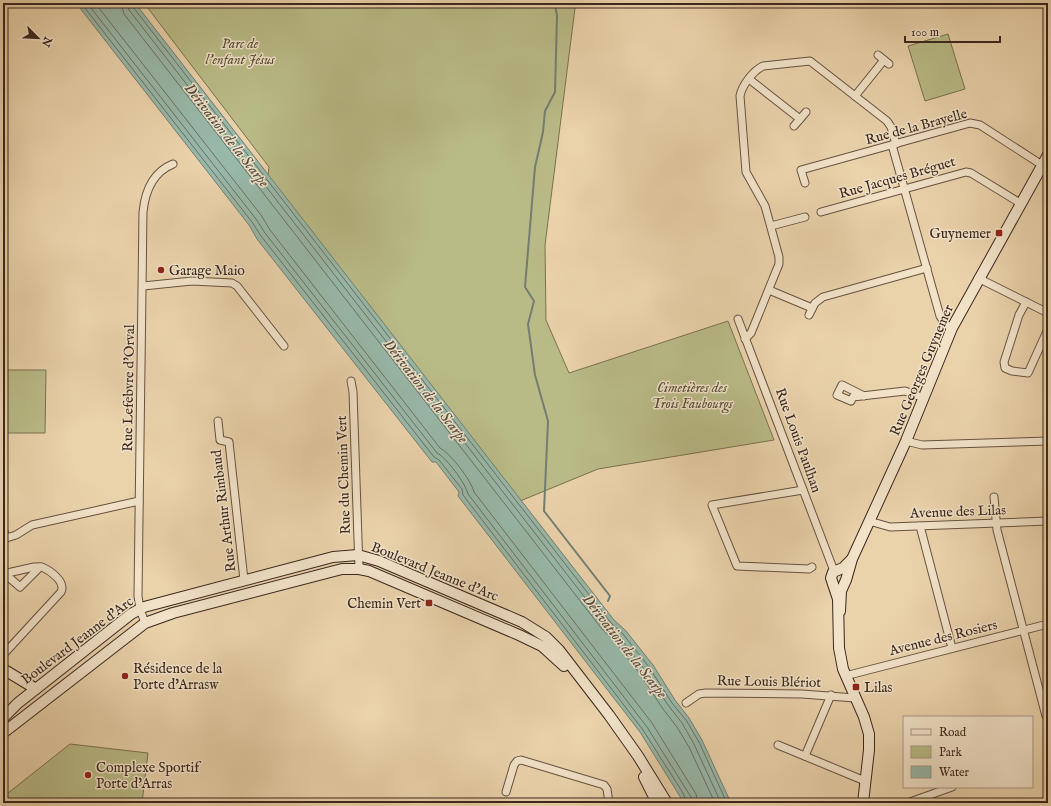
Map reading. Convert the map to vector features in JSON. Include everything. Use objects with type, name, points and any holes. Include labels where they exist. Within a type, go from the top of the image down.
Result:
[{"type":"main road","name":"Rue Georges Guynemer","points":[[862,803],[869,750],[869,734],[864,717],[845,676],[839,648],[841,591],[852,559],[906,441],[952,328],[978,278],[1048,155]]},
{"type":"main road","name":"Boulevard Jeanne d'Arc","points":[[3,718],[36,689],[140,609],[154,603],[333,557],[358,555],[379,561],[522,622],[542,634],[559,650],[591,691],[648,771],[667,803]]},
{"type":"main road","name":"Rue Georges Guynemer","points":[[836,570],[847,565],[852,559]]},
{"type":"main road","name":"Boulevard Jeanne d'Arc","points":[[3,733],[145,623],[173,613],[337,570],[359,569],[519,635],[548,650],[561,662],[612,728],[651,790],[657,803]]},
{"type":"main road","points":[[836,570],[845,572],[845,580],[838,586],[832,583],[830,577],[836,570]]},
{"type":"main road","name":"Rue Georges Guynemer","points":[[832,583],[838,597],[840,611]]},
{"type":"main road","points":[[3,669],[36,689]]},
{"type":"main road","points":[[648,771],[661,803]]},
{"type":"street","points":[[855,96],[884,59]]},
{"type":"street","points":[[745,339],[751,333],[779,261],[764,203],[746,172],[740,96],[742,89],[749,79],[758,69],[763,66],[807,60],[816,64],[889,124],[904,188],[940,316],[945,324],[952,328]]},
{"type":"street","points":[[749,79],[800,119]]},
{"type":"street","points":[[794,126],[806,112]]},
{"type":"street","name":"Rue de la Brayelle","points":[[805,183],[801,170],[974,123],[980,125],[1042,165]]},
{"type":"street","name":"Rue Lefebvre d'Orval","points":[[145,623],[140,609],[138,596],[143,212],[145,200],[157,175],[164,168],[173,164]]},
{"type":"street","name":"Rue Jacques Bréguet","points":[[821,212],[904,188],[968,172],[1020,203]]},
{"type":"street","points":[[771,226],[805,217]]},
{"type":"street","points":[[809,315],[815,303],[823,297],[927,268]]},
{"type":"street","points":[[978,278],[1048,313]]},
{"type":"street","points":[[143,286],[185,281],[232,283],[237,286],[284,346]]},
{"type":"street","points":[[769,290],[812,308]]},
{"type":"street","points":[[1026,302],[1019,315],[1004,362],[1005,368],[1012,371],[1028,373],[1048,329]]},
{"type":"street","name":"Rue Louis Paulhan","points":[[738,319],[761,376],[803,490],[836,570]]},
{"type":"street","name":"Rue du Chemin Vert","points":[[351,381],[353,392],[359,569]]},
{"type":"street","points":[[864,396],[903,391],[924,398]]},
{"type":"street","name":"Rue Arthur Rimbaud","points":[[218,421],[220,440],[230,442],[244,580]]},
{"type":"street","points":[[906,441],[922,445],[1048,441]]},
{"type":"street","points":[[803,490],[712,505],[737,566],[809,569],[812,567]]},
{"type":"street","points":[[994,497],[996,523],[1046,716]]},
{"type":"street","points":[[3,528],[4,538],[16,535],[32,524],[139,501]]},
{"type":"street","name":"Avenue des Lilas","points":[[869,521],[887,527],[1048,521]]},
{"type":"street","points":[[920,526],[952,648]]},
{"type":"street","points":[[4,574],[20,588],[40,567]]},
{"type":"street","points":[[3,654],[22,637],[63,590],[62,583],[48,570],[40,567],[4,574]]},
{"type":"street","name":"Avenue des Rosiers","points":[[845,676],[1048,624]]},
{"type":"street","name":"Rue Louis Blériot","points":[[686,703],[699,694],[706,693],[855,698]]},
{"type":"street","points":[[805,756],[831,696]]},
{"type":"street","points":[[778,745],[865,781]]},
{"type":"street","points":[[506,792],[515,764],[517,761],[523,761],[604,785],[607,789],[609,803]]},
{"type":"street","points":[[908,803],[949,788]]},
{"type":"green space","points":[[144,3],[577,3],[575,8],[545,245],[546,320],[569,373],[728,321],[774,440],[598,469],[486,515],[262,225],[269,167]]},
{"type":"green space","points":[[948,34],[965,89],[925,101],[908,46]]},
{"type":"green space","points":[[3,370],[46,370],[45,433],[3,433]]},
{"type":"green space","name":"Complexe Sportif Porte d'Arras","points":[[70,744],[148,753],[142,803],[3,803],[3,797]]},
{"type":"water","name":"Dérivation de la Scarpe","points":[[76,3],[135,3],[614,620],[626,631],[653,665],[702,740],[731,803],[684,803],[640,732],[458,496],[459,492],[436,462],[432,462],[257,239],[249,225]]},
{"type":"waterway","name":"Dérivation de la Scarpe","points":[[555,3],[557,16],[555,92],[545,111],[543,132],[535,167],[525,287],[534,301],[528,324],[535,375],[548,421],[544,511],[610,596],[608,601]]},
{"type":"place","name":"Guynemer","points":[[999,233]]},
{"type":"place","name":"Garage Maio","points":[[161,270]]},
{"type":"place","name":"Chemin Vert","points":[[429,603]]},
{"type":"place","name":"Résidence de la Porte d'Arrasw","points":[[125,676]]},
{"type":"place","name":"Lilas","points":[[856,687]]},
{"type":"place","name":"Complexe Sportif Porte d'Arras","points":[[88,775]]},
{"type":"park label","name":"Parc de l'enfant Jésus","points":[[240,52]]},
{"type":"park label","name":"Cimetières des Trois Faubourgs","points":[[692,396]]}]
